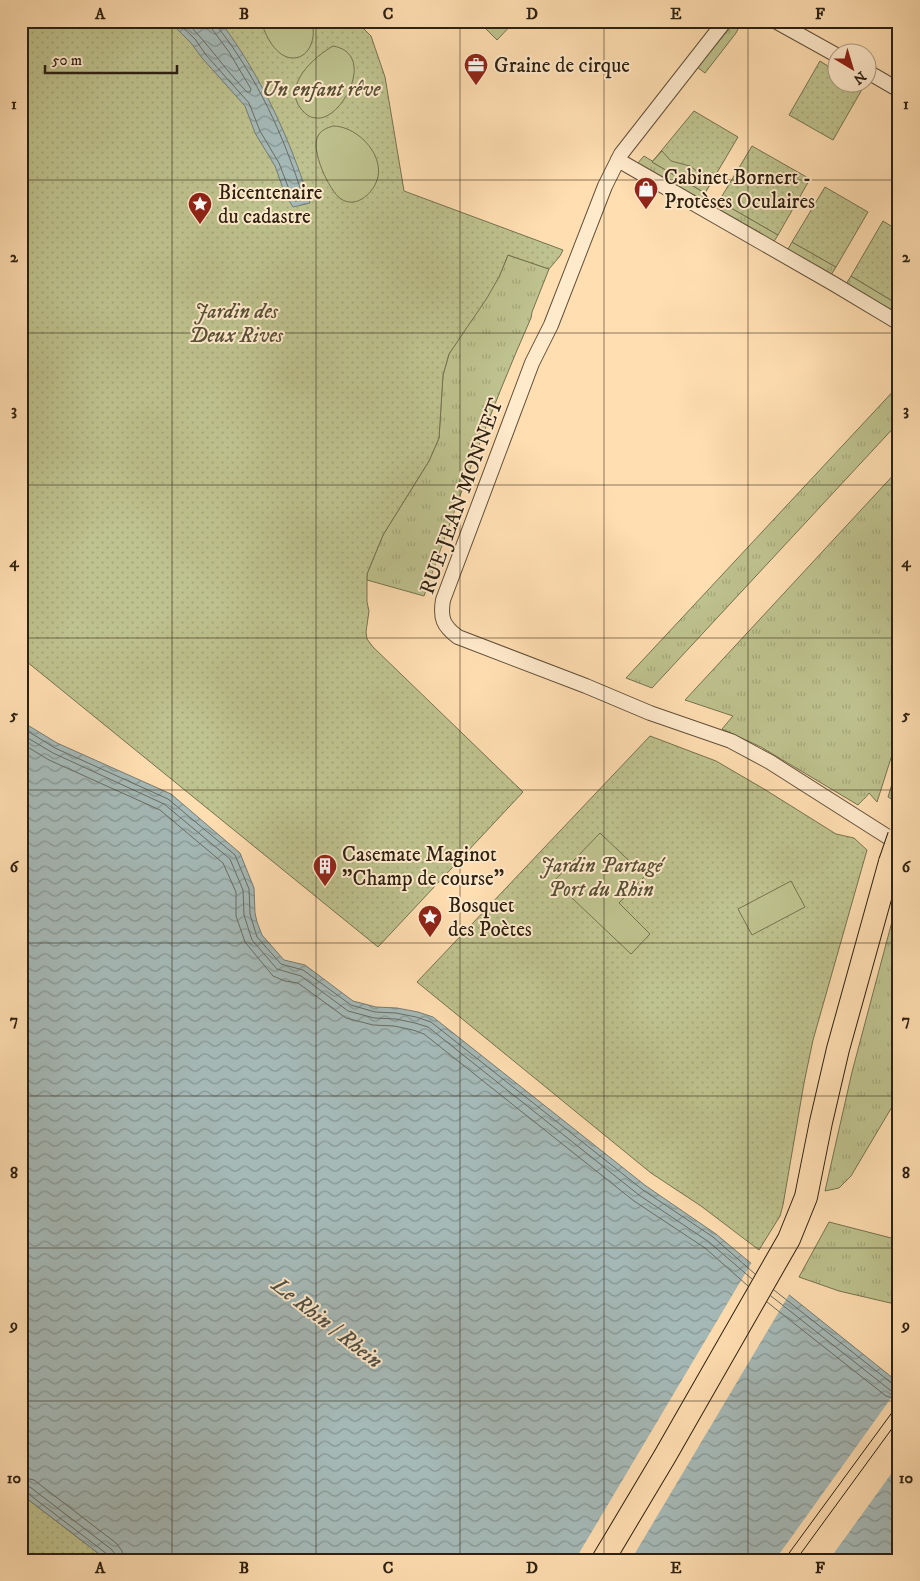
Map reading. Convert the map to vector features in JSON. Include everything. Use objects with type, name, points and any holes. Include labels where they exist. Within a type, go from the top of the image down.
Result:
[{"type":"main road","points":[[606,1554],[670,1448],[789,1239],[801,1213],[838,1049],[899,836]]},
{"type":"street","name":"RUE JEAN MONNET","points":[[726,21],[640,129],[618,160],[604,186],[551,325],[528,372],[443,600],[441,612],[449,630],[458,637],[586,686],[650,713],[731,741],[770,762],[895,853]]},
{"type":"street","points":[[775,21],[828,50]]},
{"type":"street","points":[[878,78],[899,90]]},
{"type":"street","points":[[618,160],[899,323]]},
{"type":"green space","name":"Jardin des Deux Rives","points":[[21,21],[356,21],[371,36],[385,77],[404,191],[563,250],[549,269],[508,255],[499,277],[487,298],[449,354],[443,375],[439,438],[429,461],[383,535],[367,574],[367,602],[369,611],[367,639],[373,647],[523,792],[378,947],[21,657]]},
{"type":"green space","points":[[261,21],[311,21],[313,38],[308,50],[299,57],[293,58],[281,54],[268,39]]},
{"type":"green space","points":[[478,21],[515,21],[497,40]]},
{"type":"green space","points":[[739,21],[742,21],[736,33],[705,73],[697,67],[729,29]]},
{"type":"green space","name":"Un enfant rêve","points":[[333,46],[346,52],[353,61],[354,73],[351,86],[336,109],[326,116],[312,117],[301,109],[296,100],[295,91],[298,81],[310,64]]},
{"type":"green space","points":[[820,61],[828,66],[828,92],[861,92],[833,140],[789,115]]},
{"type":"green space","points":[[694,111],[738,137],[705,193],[652,162]]},
{"type":"green space","points":[[333,126],[343,127],[361,138],[375,155],[378,175],[375,185],[361,200],[351,202],[341,199],[331,188],[322,169],[316,142],[322,131]]},
{"type":"green space","points":[[752,146],[810,179],[778,235],[719,201]]},
{"type":"green space","points":[[662,151],[671,161],[690,166],[702,175],[713,179],[705,193],[652,162]]},
{"type":"green space","points":[[644,156],[705,193],[700,201],[636,165]]},
{"type":"green space","points":[[825,187],[868,212],[836,267],[792,242]]},
{"type":"green space","points":[[719,201],[778,235],[773,243],[714,209]]},
{"type":"green space","points":[[883,221],[899,231],[899,305],[851,276]]},
{"type":"green space","points":[[792,242],[836,267],[831,275],[787,251]]},
{"type":"green space","points":[[508,255],[549,269],[475,456],[424,596],[367,580],[367,574],[383,535],[429,461],[439,438],[443,375],[449,354],[499,277]]},
{"type":"green space","points":[[851,276],[899,305],[899,314],[846,284]]},
{"type":"green space","points":[[899,385],[899,422],[652,688],[626,678]]},
{"type":"green space","points":[[899,469],[899,733],[877,802],[869,793],[858,805],[761,747],[722,729],[733,716],[685,700]]},
{"type":"green space","points":[[650,736],[716,761],[836,834],[854,838],[867,850],[813,1040],[783,1205],[780,1216],[759,1250],[701,1206],[651,1173],[417,982]]},
{"type":"green space","points":[[899,761],[899,779],[893,800],[888,797]]},
{"type":"green space","name":"Jardin Partagé Port du Rhin","points":[[600,833],[645,876],[619,903],[650,934],[631,954],[554,881]]},
{"type":"green space","points":[[791,881],[805,907],[752,935],[738,909]]},
{"type":"green space","points":[[894,914],[899,915],[899,1095],[851,1176],[839,1188],[825,1191],[852,1072]]},
{"type":"green space","points":[[829,1222],[899,1240],[899,1305],[839,1291],[799,1277]]},
{"type":"green space","points":[[21,1494],[107,1560],[21,1560]]},
{"type":"water","points":[[169,21],[220,21],[251,67],[274,111],[294,156],[310,203],[293,207],[285,194],[275,166],[255,133],[245,106],[191,43]]},
{"type":"water","name":"Le Rhin / Rhein","points":[[21,721],[57,743],[171,794],[240,853],[254,888],[255,913],[262,935],[284,960],[305,965],[353,1001],[376,1007],[418,1012],[433,1017],[646,1186],[716,1234],[899,1383],[899,1560],[107,1560],[21,1494]]},
{"type":"pier","points":[[752,1262],[790,1293],[631,1560],[575,1560]]},
{"type":"pier","points":[[899,1387],[899,1463],[829,1560],[775,1560]]},
{"type":"tram line","points":[[784,1560],[899,1403]]},
{"type":"tram line","points":[[796,1560],[899,1419]]},
{"type":"place","name":"Graine de cirque","points":[[476,86]]},
{"type":"place","name":"Cabinet Bornert - Protèses Oculaires","points":[[646,210]]},
{"type":"place","name":"Bicentenaire du cadastre","points":[[200,225]]},
{"type":"place","name":"Casemate Maginot \"Champ de course\"","points":[[325,887]]},
{"type":"place","name":"Bosquet des Poètes","points":[[430,938]]}]
